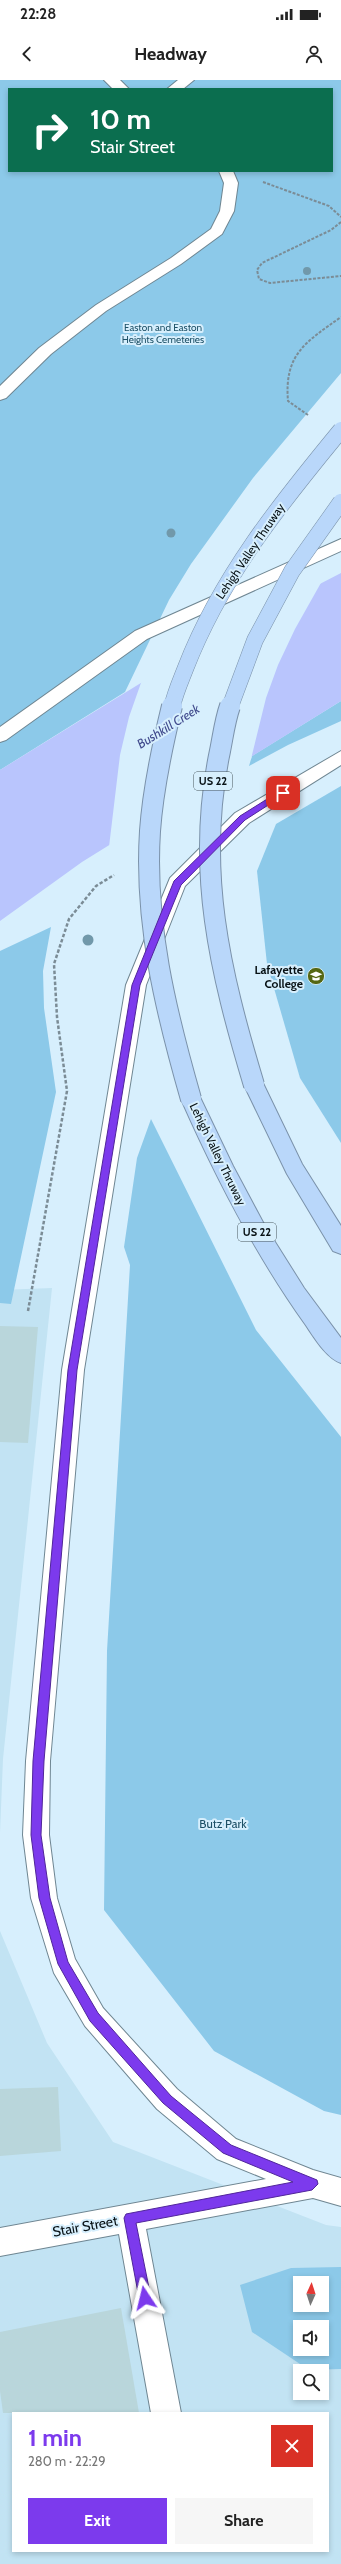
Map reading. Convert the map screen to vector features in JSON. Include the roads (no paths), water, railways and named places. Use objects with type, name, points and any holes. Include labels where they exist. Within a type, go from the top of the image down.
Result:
[{"type":"highway","name":"Lehigh Valley Thruway","points":[[341,430],[291,490],[231,575],[193,648],[166,722],[158,759],[150,829],[148,878],[151,920],[165,1008],[191,1099],[226,1175],[262,1241],[341,1354]]},
{"type":"highway","name":"US 22","points":[[341,502],[282,588],[263,621],[233,693],[215,763],[209,838],[208,877],[212,917],[227,1000],[254,1085],[294,1168],[341,1245]]},
{"type":"street","points":[[111,80],[121,88]]},
{"type":"street","points":[[175,88],[186,80]]},
{"type":"street","points":[[0,395],[45,351],[101,308],[176,261],[217,231],[226,211],[231,183],[226,172]]},
{"type":"street","points":[[0,736],[141,635],[341,544]]},
{"type":"street","points":[[341,757],[242,818],[177,883],[136,985],[73,1370],[38,1761],[36,1835],[44,1898],[63,1964],[94,2017],[167,2100],[227,2149],[312,2184],[341,2192]]},
{"type":"street","name":"Stair Street","points":[[0,2242],[312,2184]]},
{"type":"street","points":[[130,2218],[166,2412]]},
{"type":"water","name":"Bushkill Creek","points":[[341,573],[341,701],[82,862],[0,921],[0,770],[204,644]]},
{"type":"place","name":"Lafayette College","points":[[316,976]]},
{"type":"park label","name":"Easton and Easton Heights Cemeteries","points":[[163,332]]},
{"type":"park label","name":"Butz Park","points":[[223,1823]]}]
